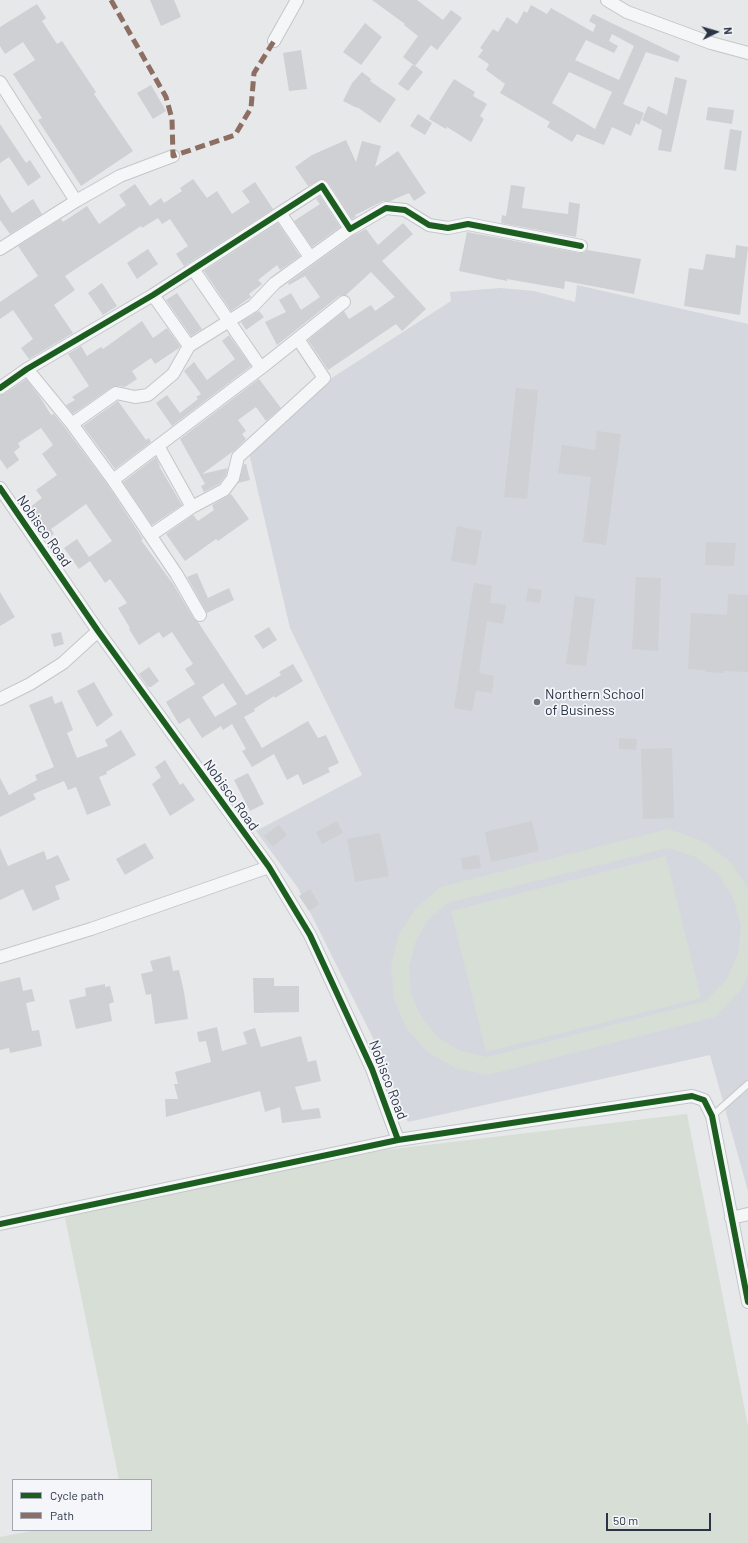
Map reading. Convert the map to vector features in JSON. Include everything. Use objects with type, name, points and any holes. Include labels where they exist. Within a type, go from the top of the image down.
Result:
[{"type":"street","points":[[274,41],[297,0]]},
{"type":"street","points":[[607,0],[627,12],[711,43],[748,53]]},
{"type":"street","points":[[0,82],[76,201]]},
{"type":"street","points":[[0,249],[76,201],[120,176],[173,156]]},
{"type":"street","points":[[0,388],[27,369],[193,269],[322,186],[350,229]]},
{"type":"street","points":[[72,424],[116,393],[134,397],[148,395],[173,374],[189,346],[253,306],[275,283],[310,257],[350,229],[386,208],[405,210],[429,225],[448,228],[468,224],[581,246]]},
{"type":"street","points":[[280,213],[310,257]]},
{"type":"street","points":[[193,269],[261,368]]},
{"type":"street","points":[[153,294],[189,346]]},
{"type":"street","points":[[114,480],[261,368],[344,302]]},
{"type":"street","points":[[151,535],[192,507],[224,490],[233,478],[238,457],[324,378],[298,339]]},
{"type":"street","points":[[27,369],[72,424],[114,480],[177,575],[200,615]]},
{"type":"street","points":[[158,446],[192,507]]},
{"type":"street","name":"Nobisco Road","points":[[0,488],[98,631],[269,867],[310,935],[372,1068],[398,1140]]},
{"type":"street","points":[[0,699],[30,684],[63,663],[98,631]]},
{"type":"street","points":[[0,957],[90,929],[269,867]]},
{"type":"street","points":[[0,1224],[398,1140],[692,1096],[704,1100],[712,1116],[748,1302]]},
{"type":"street","points":[[731,1218],[748,1214]]},
{"type":"lane","points":[[712,1116],[748,1084]]},
{"type":"shaded area","name":"Northern School of Business","points":[[577,285],[748,324],[748,1191],[710,1055],[408,1122],[375,1042],[298,888],[256,831],[362,775],[290,628],[249,453],[324,383],[451,301],[450,292],[500,288],[534,291],[575,302]]},
{"type":"shaded area","points":[[668,829],[703,841],[731,862],[748,888],[748,975],[741,990],[715,1017],[487,1075],[455,1068],[427,1052],[406,1028],[394,999],[391,967],[398,936],[415,909],[440,887]],"holes":[[[668,848],[695,857],[718,874],[733,898],[741,926],[738,954],[726,980],[706,1001],[487,1057],[461,1051],[439,1038],[422,1018],[411,994],[409,968],[415,943],[428,920],[448,903]]]},
{"type":"shaded area","points":[[666,856],[701,998],[486,1052],[451,911]]},
{"type":"shaded area","points":[[687,1114],[748,1426],[748,1543],[0,1543],[0,1537],[31,1531],[152,1531],[152,1479],[119,1479],[65,1218],[205,1179],[385,1150]]},
{"type":"building","points":[[150,0],[174,0],[181,17],[161,26]]},
{"type":"building","points":[[372,0],[417,0],[443,20],[451,10],[462,18],[437,50],[431,45],[415,66],[403,57],[418,36],[404,25],[405,24]]},
{"type":"building","points":[[37,4],[46,18],[42,21],[57,44],[62,41],[96,92],[94,94],[133,151],[81,186],[38,120],[42,118],[13,74],[35,60],[23,42],[5,54],[0,46],[0,27]]},
{"type":"building","points":[[531,5],[547,14],[551,8],[593,32],[596,25],[589,21],[593,14],[680,56],[678,62],[646,52],[623,104],[644,113],[639,125],[636,123],[631,136],[612,127],[604,145],[577,134],[572,142],[547,127],[550,122],[500,93],[505,84],[486,70],[489,64],[478,57],[483,50],[480,48],[493,29],[498,32],[507,17],[517,24],[524,11],[527,13]],"holes":[[[612,34],[634,46],[619,80],[575,60],[586,40],[614,53],[618,46],[609,41]],[[569,72],[612,92],[595,129],[552,103]]]},
{"type":"building","points":[[365,23],[382,37],[361,65],[343,52]]},
{"type":"building","points":[[301,50],[307,89],[289,91],[283,53]]},
{"type":"building","points":[[413,64],[423,72],[408,91],[398,84]]},
{"type":"building","points":[[362,72],[371,79],[370,81],[396,99],[380,123],[357,107],[343,101],[352,83]]},
{"type":"building","points":[[675,77],[687,80],[671,152],[658,150],[662,130],[642,120],[648,106],[667,115]]},
{"type":"building","points":[[454,79],[475,92],[473,96],[487,104],[480,116],[484,119],[471,142],[447,127],[446,129],[429,119]]},
{"type":"building","points":[[151,85],[166,111],[153,119],[137,93]]},
{"type":"building","points":[[708,107],[734,110],[732,124],[706,120]]},
{"type":"building","points":[[418,114],[432,123],[425,135],[410,126]]},
{"type":"building","points":[[0,124],[26,163],[30,160],[41,177],[28,186],[9,157],[0,163]]},
{"type":"building","points":[[730,129],[742,131],[736,171],[724,169]]},
{"type":"building","points":[[346,140],[356,162],[362,141],[381,146],[375,167],[398,151],[426,193],[414,201],[409,193],[390,201],[383,201],[355,215],[356,217],[352,219],[328,182],[321,179],[308,186],[295,167],[312,155]]},
{"type":"building","points":[[193,179],[207,198],[217,191],[232,214],[250,202],[242,191],[255,182],[273,209],[184,266],[176,254],[188,246],[170,219],[162,224],[158,218],[142,228],[141,226],[65,276],[75,290],[54,305],[73,333],[29,359],[21,348],[33,339],[13,310],[0,319],[0,302],[38,276],[18,246],[61,219],[63,222],[87,206],[99,224],[126,205],[119,195],[135,184],[150,206],[161,198],[164,203],[182,191],[180,188]]},
{"type":"building","points":[[511,185],[525,187],[522,208],[568,214],[569,202],[580,204],[576,237],[501,223],[502,215],[506,216]]},
{"type":"building","points":[[0,194],[12,213],[33,199],[42,214],[10,234],[0,220]]},
{"type":"building","points":[[320,196],[340,227],[312,247],[294,221],[320,204],[316,199]]},
{"type":"building","points":[[278,223],[300,256],[280,270],[277,265],[258,280],[262,284],[249,294],[251,297],[231,311],[204,271]]},
{"type":"building","points":[[403,223],[413,234],[382,261],[426,309],[402,331],[396,324],[328,370],[308,340],[344,311],[349,319],[371,305],[375,311],[395,297],[371,272],[346,295],[339,296],[277,345],[265,322],[286,312],[279,300],[291,293],[301,310],[320,297],[305,276],[289,285],[288,283],[354,235],[366,229],[378,245]]},
{"type":"building","points":[[467,232],[580,253],[584,253],[587,250],[641,259],[634,294],[565,281],[564,289],[507,279],[507,281],[459,271]]},
{"type":"building","points":[[736,245],[748,247],[740,315],[684,306],[689,268],[703,270],[706,254],[735,258]]},
{"type":"building","points":[[148,249],[158,264],[137,279],[127,263]]},
{"type":"building","points":[[102,283],[117,306],[103,315],[88,293]]},
{"type":"building","points":[[177,293],[202,329],[191,336],[166,300]]},
{"type":"building","points":[[259,311],[264,317],[246,330],[241,322]]},
{"type":"building","points":[[142,321],[153,338],[167,328],[180,346],[179,348],[155,364],[151,358],[132,371],[137,379],[125,387],[112,387],[73,414],[66,405],[75,400],[72,397],[89,386],[68,354],[81,346],[87,356],[101,347],[103,349]]},
{"type":"building","points":[[229,335],[251,366],[172,426],[156,403],[167,395],[180,413],[198,399],[196,397],[201,394],[184,371],[194,362],[207,380],[235,359],[222,341]]},
{"type":"building","points":[[26,379],[40,397],[51,415],[54,414],[107,484],[143,539],[141,540],[173,584],[194,619],[198,622],[246,695],[281,675],[279,672],[293,664],[303,681],[275,698],[274,696],[254,709],[255,711],[244,717],[262,748],[308,721],[318,738],[326,735],[339,763],[328,768],[330,772],[303,785],[298,774],[287,780],[274,754],[252,767],[242,751],[246,749],[232,724],[223,730],[221,726],[202,738],[189,718],[179,724],[166,702],[195,684],[185,669],[193,664],[172,632],[163,638],[159,632],[139,645],[118,608],[127,603],[110,579],[105,583],[90,561],[79,569],[64,548],[77,539],[89,557],[112,541],[86,504],[51,529],[54,534],[45,540],[25,511],[42,498],[36,490],[57,475],[42,454],[53,445],[41,428],[18,443],[20,447],[14,452],[19,460],[7,469],[0,459],[0,395],[4,394]],"holes":[[[223,683],[237,704],[215,717],[202,697]]]},
{"type":"building","points":[[259,379],[281,408],[266,421],[256,407],[238,420],[246,431],[242,434],[246,439],[235,450],[202,474],[228,468],[226,475],[219,484],[204,492],[201,486],[205,484],[180,439]]},
{"type":"building","points":[[516,388],[538,390],[527,499],[504,497]]},
{"type":"building","points":[[118,401],[146,440],[149,438],[151,442],[115,469],[83,426]]},
{"type":"building","points":[[597,431],[621,434],[606,545],[583,542],[591,477],[558,473],[562,445],[595,450]]},
{"type":"building","points":[[156,457],[159,466],[182,505],[152,525],[123,482]]},
{"type":"building","points":[[244,464],[246,464],[250,480],[238,483]]},
{"type":"building","points":[[231,494],[249,519],[218,541],[216,539],[185,561],[166,534],[193,515],[198,521],[214,510],[212,505]]},
{"type":"building","points":[[457,526],[482,531],[476,565],[451,561]]},
{"type":"building","points":[[706,542],[736,543],[734,566],[705,565]]},
{"type":"building","points":[[197,573],[208,598],[229,588],[234,600],[207,613],[187,577]]},
{"type":"building","points":[[636,577],[661,578],[658,651],[632,649]]},
{"type":"building","points":[[474,583],[492,586],[490,603],[506,605],[503,624],[487,621],[479,673],[494,676],[492,693],[476,691],[472,711],[454,708]]},
{"type":"building","points":[[528,588],[542,590],[540,603],[526,601]]},
{"type":"building","points":[[0,592],[15,617],[0,626]]},
{"type":"building","points":[[728,594],[748,595],[748,672],[724,671],[724,673],[688,669],[691,613],[727,615]]},
{"type":"building","points":[[575,596],[595,599],[586,666],[566,664]]},
{"type":"building","points":[[269,627],[277,640],[263,649],[254,636]]},
{"type":"building","points":[[61,632],[64,644],[54,647],[51,634]]},
{"type":"building","points":[[149,667],[159,681],[151,687],[148,687],[139,674]]},
{"type":"building","points":[[94,682],[113,715],[97,727],[77,691]]},
{"type":"building","points":[[52,696],[55,704],[62,701],[73,730],[67,733],[77,758],[108,746],[105,740],[121,730],[136,755],[106,772],[107,774],[99,777],[111,805],[87,815],[76,787],[68,790],[64,781],[33,794],[36,799],[0,817],[0,778],[9,795],[37,780],[35,775],[54,767],[29,705]]},
{"type":"building","points":[[619,738],[637,739],[636,750],[619,749]]},
{"type":"building","points":[[672,748],[674,818],[643,819],[641,749]]},
{"type":"building","points":[[165,760],[180,785],[183,783],[195,800],[170,816],[152,784],[161,777],[155,767]]},
{"type":"building","points":[[248,773],[264,804],[250,811],[234,780]]},
{"type":"building","points":[[337,821],[343,833],[322,844],[316,832]]},
{"type":"building","points":[[532,821],[539,851],[491,862],[485,832]]},
{"type":"building","points":[[279,825],[287,835],[273,847],[264,836]]},
{"type":"building","points":[[380,833],[389,876],[355,882],[347,839]]},
{"type":"building","points":[[145,843],[154,858],[125,875],[116,859]]},
{"type":"building","points":[[0,848],[8,866],[44,851],[47,860],[58,855],[70,880],[55,886],[60,899],[33,911],[23,889],[0,900]]},
{"type":"building","points":[[479,855],[481,868],[463,870],[461,858]]},
{"type":"building","points":[[310,889],[319,904],[309,911],[299,896]]},
{"type":"building","points":[[170,956],[173,971],[179,970],[188,1019],[155,1024],[151,994],[146,995],[141,974],[153,971],[150,961]]},
{"type":"building","points":[[20,977],[23,991],[32,989],[35,1001],[26,1003],[32,1031],[39,1030],[42,1046],[10,1053],[9,1048],[0,1050],[0,982]]},
{"type":"building","points":[[253,978],[274,978],[274,986],[299,986],[299,1012],[254,1013]]},
{"type":"building","points":[[105,984],[105,987],[110,986],[114,1002],[109,1004],[112,1021],[76,1029],[69,1000],[86,996],[85,988]]},
{"type":"building","points":[[217,1027],[222,1051],[247,1044],[243,1032],[255,1028],[261,1047],[301,1036],[308,1062],[316,1060],[321,1081],[295,1087],[302,1110],[319,1108],[321,1118],[282,1123],[280,1107],[265,1112],[260,1091],[166,1117],[165,1099],[178,1099],[174,1084],[178,1084],[175,1072],[211,1062],[206,1041],[199,1042],[197,1032]]},
{"type":"marked path","points":[[111,0],[166,97],[172,119],[173,156],[235,135],[251,108],[254,73],[274,41]]},
{"type":"cycle path","points":[[0,388],[27,369],[153,295],[322,186],[350,229],[386,208],[405,210],[429,225],[448,228],[468,224],[581,246]]},
{"type":"cycle path","points":[[0,488],[98,631],[269,867],[310,935],[372,1069],[398,1140]]},
{"type":"cycle path","points":[[0,1224],[398,1140],[692,1096],[704,1100],[712,1116],[748,1302]]},
{"type":"place","name":"Northern School of Business","points":[[537,702]]}]
